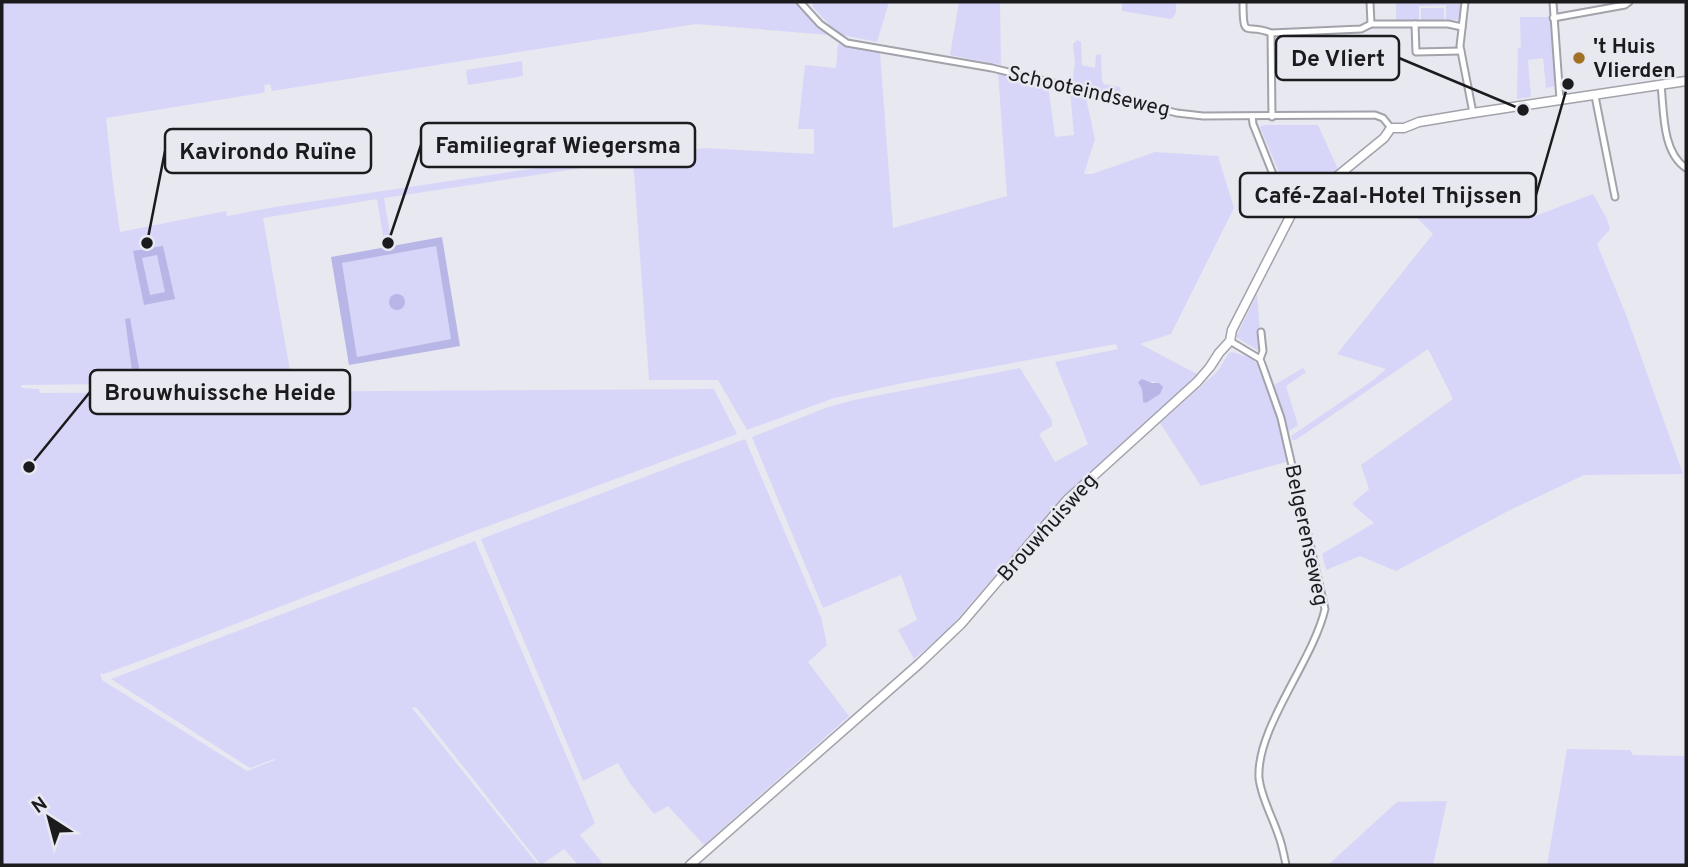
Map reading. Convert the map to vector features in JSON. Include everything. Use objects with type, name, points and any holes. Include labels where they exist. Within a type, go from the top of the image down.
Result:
[{"type":"street","name":"Schooteindseweg","points":[[800,2],[820,24],[847,43],[992,68],[1177,113],[1203,116],[1375,116],[1383,118],[1391,128]]},
{"type":"street","points":[[1243,2],[1245,28],[1271,33],[1362,29],[1371,24],[1448,24],[1462,27]]},
{"type":"street","points":[[1370,2],[1371,24]]},
{"type":"street","points":[[1465,2],[1461,51],[1473,113]]},
{"type":"street","points":[[1553,2],[1560,100]]},
{"type":"street","points":[[1553,18],[1625,5],[1629,2]]},
{"type":"street","points":[[1415,24],[1416,52],[1461,51]]},
{"type":"street","points":[[1271,33],[1272,117]]},
{"type":"street","points":[[1391,128],[1686,80]]},
{"type":"street","points":[[1661,85],[1668,145],[1677,160],[1686,168]]},
{"type":"street","points":[[1595,96],[1615,197]]},
{"type":"street","points":[[1252,116],[1284,202],[1292,213]]},
{"type":"street","name":"Brouwhuisweg","points":[[690,865],[939,645],[962,623],[1067,500],[1197,382],[1230,341],[1232,330],[1292,213],[1384,138],[1391,128]]},
{"type":"street","name":"Belgerenseweg","points":[[1261,332],[1263,351],[1260,359],[1281,418],[1325,609],[1306,658],[1275,719],[1261,759],[1259,779],[1286,865]]},
{"type":"street","points":[[1230,341],[1260,359]]},
{"type":"shaded area","points":[[2,2],[798,2],[828,33],[829,35],[696,24],[272,91],[270,84],[264,85],[265,91],[262,93],[106,118],[120,232],[226,211],[227,216],[604,158],[608,164],[384,198],[392,245],[385,247],[377,199],[263,218],[292,382],[21,385],[21,388],[39,389],[40,393],[714,389],[737,434],[472,532],[145,659],[104,674],[100,673],[102,680],[247,771],[275,760],[250,768],[111,679],[475,541],[595,823],[580,835],[604,865],[578,865],[564,849],[541,865],[417,708],[413,707],[538,865],[2,865]]},
{"type":"shaded area","points":[[815,2],[889,2],[877,42],[838,34],[812,6]]},
{"type":"shaded area","points":[[959,2],[1000,2],[1001,65],[950,55]]},
{"type":"shaded area","points":[[1122,2],[1175,2],[1176,11],[1171,19],[1122,11]]},
{"type":"shaded area","points":[[1396,2],[1460,2],[1460,20],[1446,20],[1446,5],[1419,6],[1419,21],[1396,21]]},
{"type":"shaded area","points":[[1421,8],[1444,8],[1444,20],[1421,20]]},
{"type":"shaded area","points":[[1520,17],[1551,17],[1555,86],[1546,88],[1543,58],[1528,60],[1531,97],[1517,99],[1518,48],[1521,47]]},
{"type":"shaded area","points":[[1077,40],[1081,42],[1082,65],[1095,68],[1096,55],[1101,54],[1102,81],[1104,84],[1120,87],[1121,93],[1118,95],[1072,83],[1075,63],[1073,44]]},
{"type":"shaded area","points":[[838,44],[880,52],[893,228],[1007,196],[998,73],[1048,85],[1055,137],[1074,135],[1070,90],[1085,94],[1095,139],[1084,174],[1092,174],[1155,152],[1218,156],[1234,208],[1171,334],[1140,344],[1199,375],[1066,494],[945,633],[914,659],[898,630],[917,620],[901,575],[823,608],[752,437],[828,407],[854,400],[1020,368],[1052,420],[1052,426],[1039,434],[1055,462],[1088,444],[1055,362],[1118,349],[1116,344],[834,398],[747,430],[718,380],[649,380],[633,159],[704,148],[814,154],[814,129],[798,129],[805,65],[836,68]],"holes":[[[1148,382],[1155,382],[1160,394],[1146,403],[1143,402],[1142,389]]]},
{"type":"shaded area","points":[[522,61],[523,76],[468,85],[466,70]]},
{"type":"shaded area","points":[[1318,125],[1339,171],[1293,205],[1260,127]]},
{"type":"shaded area","points":[[1481,182],[1509,209],[1535,216],[1593,194],[1610,229],[1597,244],[1625,312],[1683,474],[1584,475],[1510,510],[1396,571],[1360,556],[1326,570],[1322,554],[1374,523],[1352,504],[1369,489],[1361,465],[1453,399],[1428,349],[1295,440],[1292,440],[1291,436],[1386,369],[1337,354],[1433,234],[1417,218]]},
{"type":"shaded area","points":[[442,237],[460,346],[349,365],[331,257]],"holes":[[[436,246],[451,339],[357,357],[342,263]]]},
{"type":"shaded area","points":[[436,245],[451,339],[357,357],[342,263]]},
{"type":"shaded area","points":[[163,246],[175,299],[144,305],[133,251]],"holes":[[[157,255],[165,292],[150,295],[142,258]]]},
{"type":"shaded area","points":[[394,294],[400,294],[405,302],[403,308],[394,310],[389,305],[389,299]]},
{"type":"shaded area","points":[[1257,294],[1261,345],[1259,351],[1236,337]]},
{"type":"shaded area","points":[[130,318],[140,373],[134,375],[125,319]]},
{"type":"shaded area","points":[[1232,352],[1251,358],[1264,374],[1289,461],[1201,486],[1160,423],[1218,371]]},
{"type":"shaded area","points":[[1303,368],[1306,372],[1286,386],[1298,425],[1289,431],[1274,385]]},
{"type":"shaded area","points":[[1142,379],[1159,383],[1163,387],[1160,394],[1146,403],[1143,402],[1142,389],[1138,382]]},
{"type":"shaded area","points":[[745,439],[821,617],[827,645],[808,662],[849,716],[704,845],[668,806],[654,814],[618,763],[583,781],[481,539]]},
{"type":"shaded area","points":[[1567,749],[1630,750],[1633,755],[1686,756],[1686,865],[1547,865]]},
{"type":"shaded area","points":[[1447,801],[1433,865],[1328,865],[1397,802]]},
{"type":"place","name":"'t Huis Vlierden","points":[[1579,58]]},
{"type":"place","name":"Café-Zaal-Hotel Thijssen","points":[[1568,84]]},
{"type":"place","name":"De Vliert","points":[[1523,110]]},
{"type":"place","name":"Kavirondo Ruïne","points":[[147,243]]},
{"type":"place","name":"Familiegraf Wiegersma","points":[[388,243]]},
{"type":"place","name":"Brouwhuissche Heide","points":[[29,467]]}]
